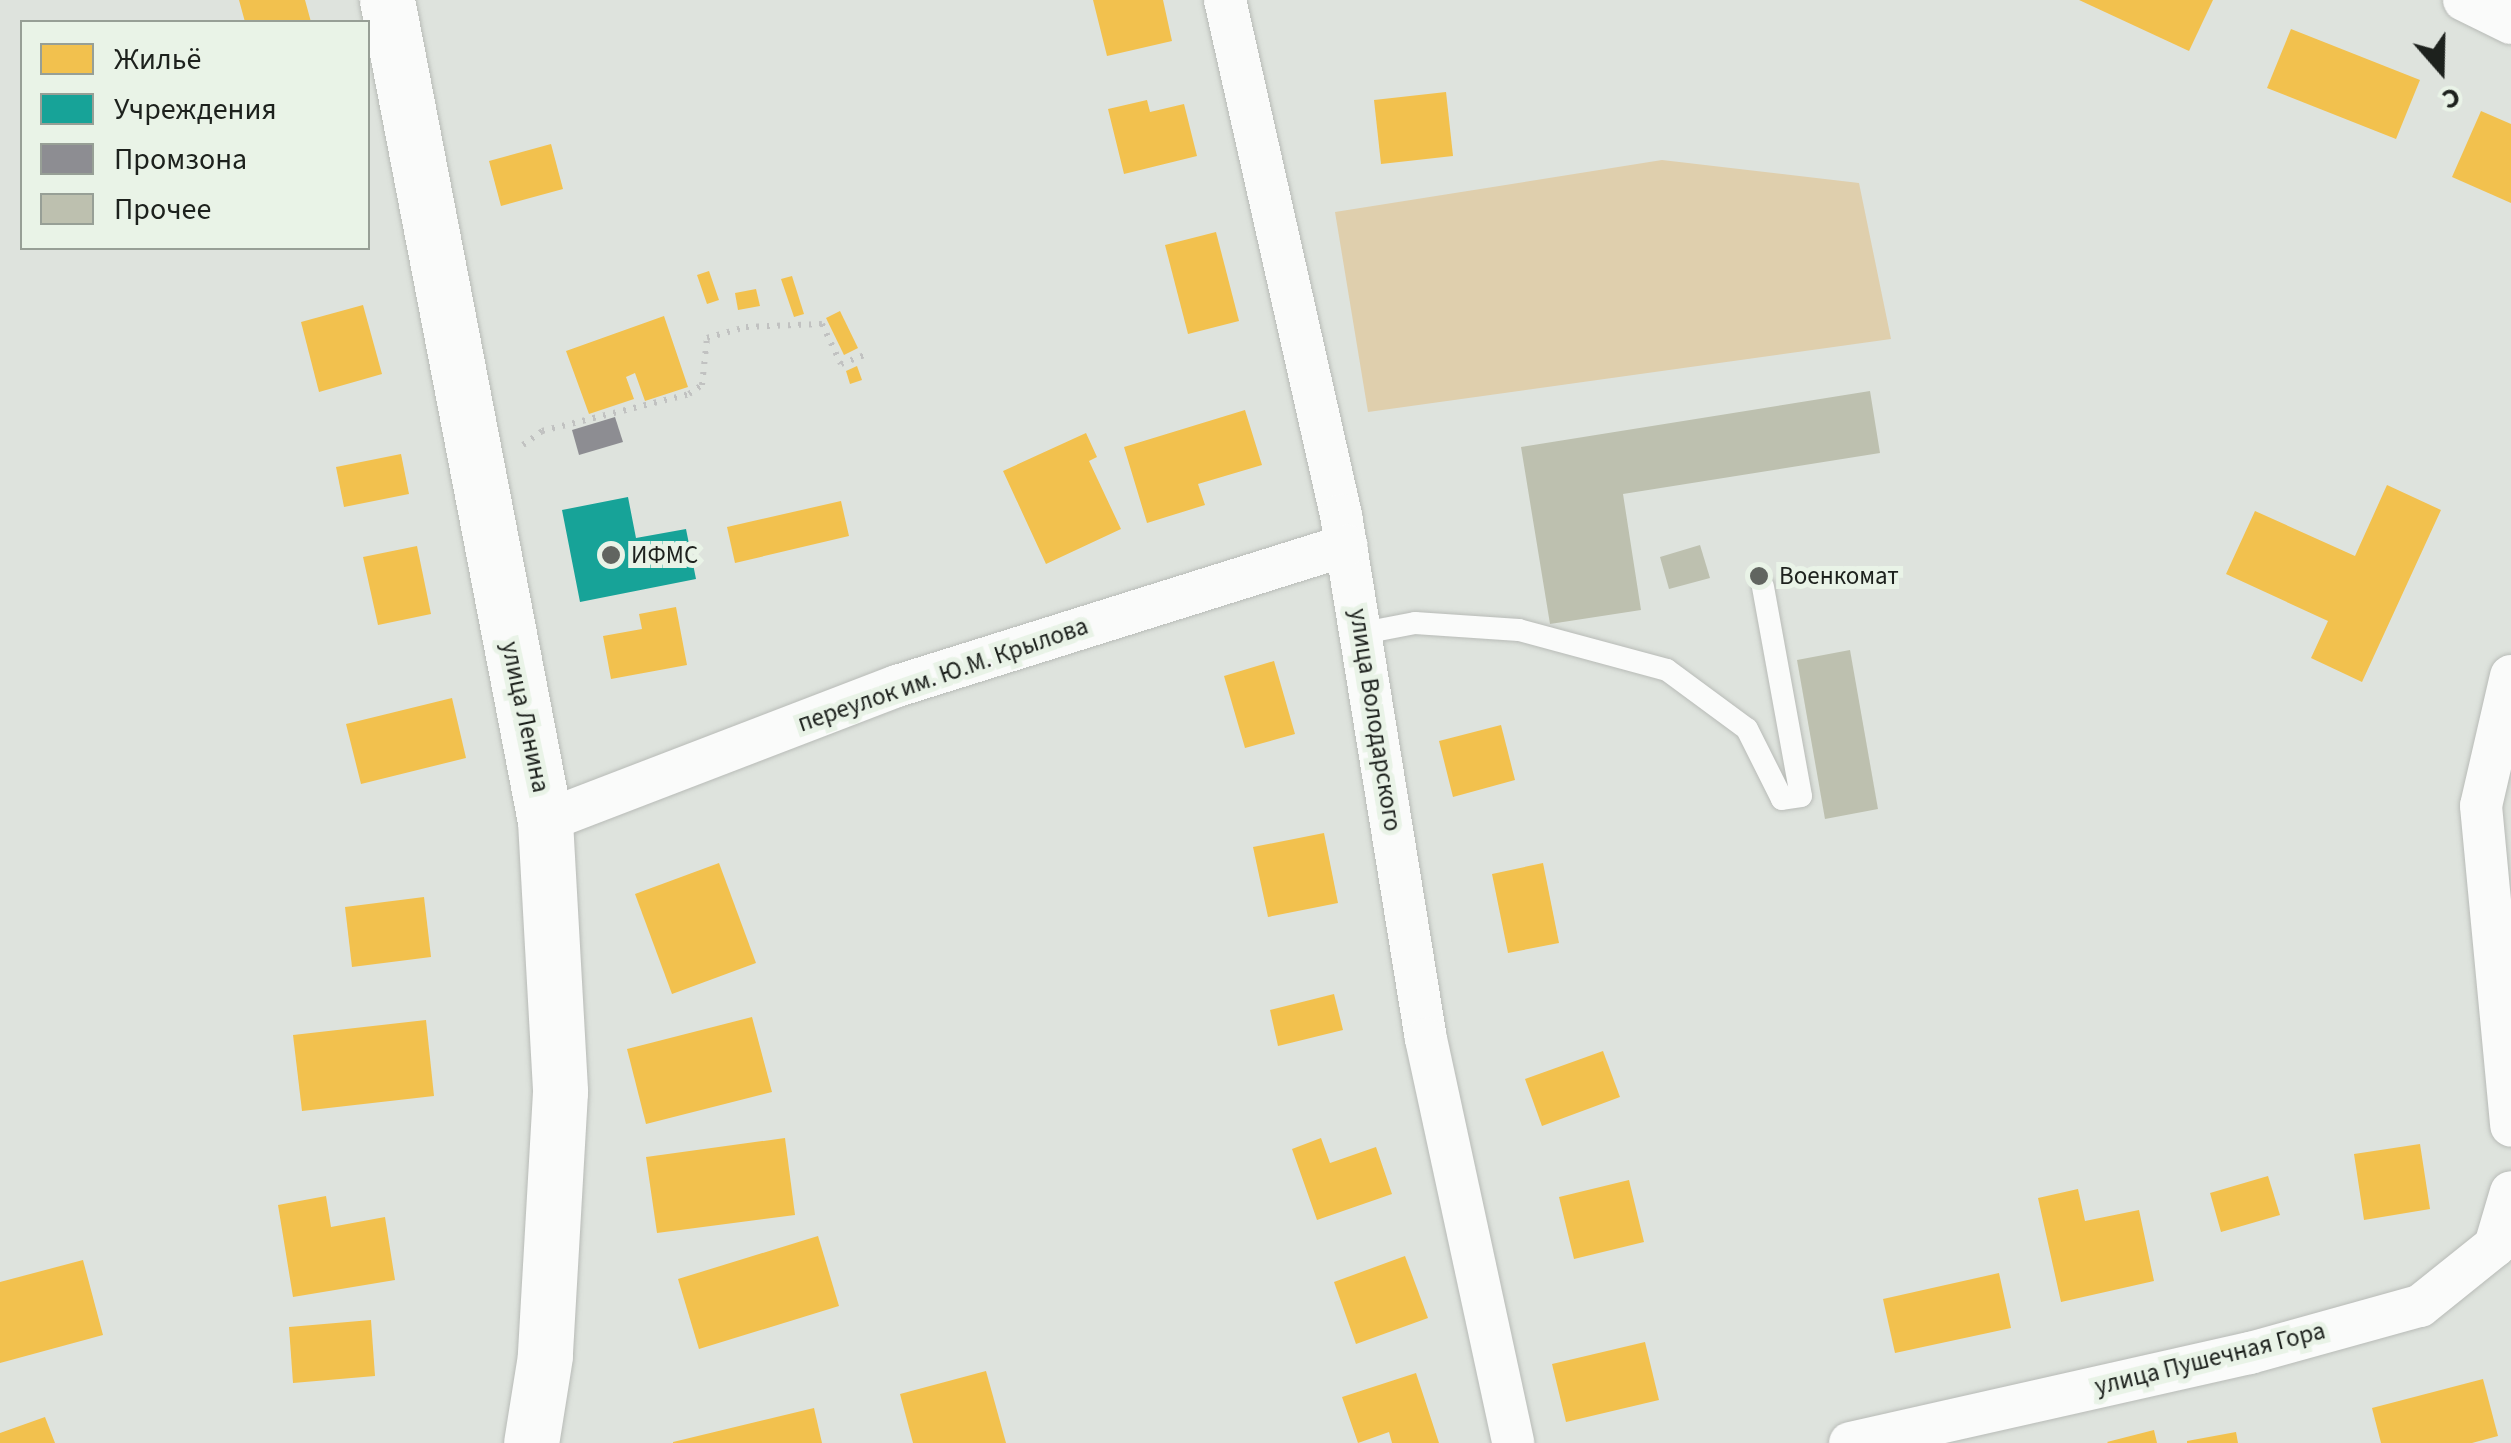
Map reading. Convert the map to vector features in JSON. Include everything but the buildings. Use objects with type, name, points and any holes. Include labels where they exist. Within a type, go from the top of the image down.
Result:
[{"type":"street","name":"улица Ленина","points":[[387,0],[545,820],[560,1092],[546,1356],[531,1443]]},
{"type":"street","name":"улица Володарского","points":[[1225,0],[1346,545],[1426,1038],[1513,1443]]},
{"type":"street","points":[[2464,0],[2511,23]]},
{"type":"street","name":"переулок им. Ю.М. Крылова","points":[[545,820],[898,686],[1346,545]]},
{"type":"street","points":[[2511,676],[2481,806],[2511,1126]]},
{"type":"street","name":"улица Пушечная Гора","points":[[1850,1443],[2250,1352],[2420,1306],[2495,1246],[2511,1192]]},
{"type":"lane","points":[[1363,633],[1415,623],[1519,630],[1667,670],[1746,729],[1782,800],[1801,796],[1762,586]]},
{"type":"path","points":[[510,455],[542,431],[688,394],[702,385],[707,338],[806,320],[822,324],[841,364],[865,355]]},
{"type":"shaded area","points":[[1662,160],[1859,183],[1891,339],[1368,412],[1335,212]]},
{"type":"place","name":"ИФМС","points":[[611,555]]},
{"type":"place","name":"Военкомат","points":[[1759,576]]}]
